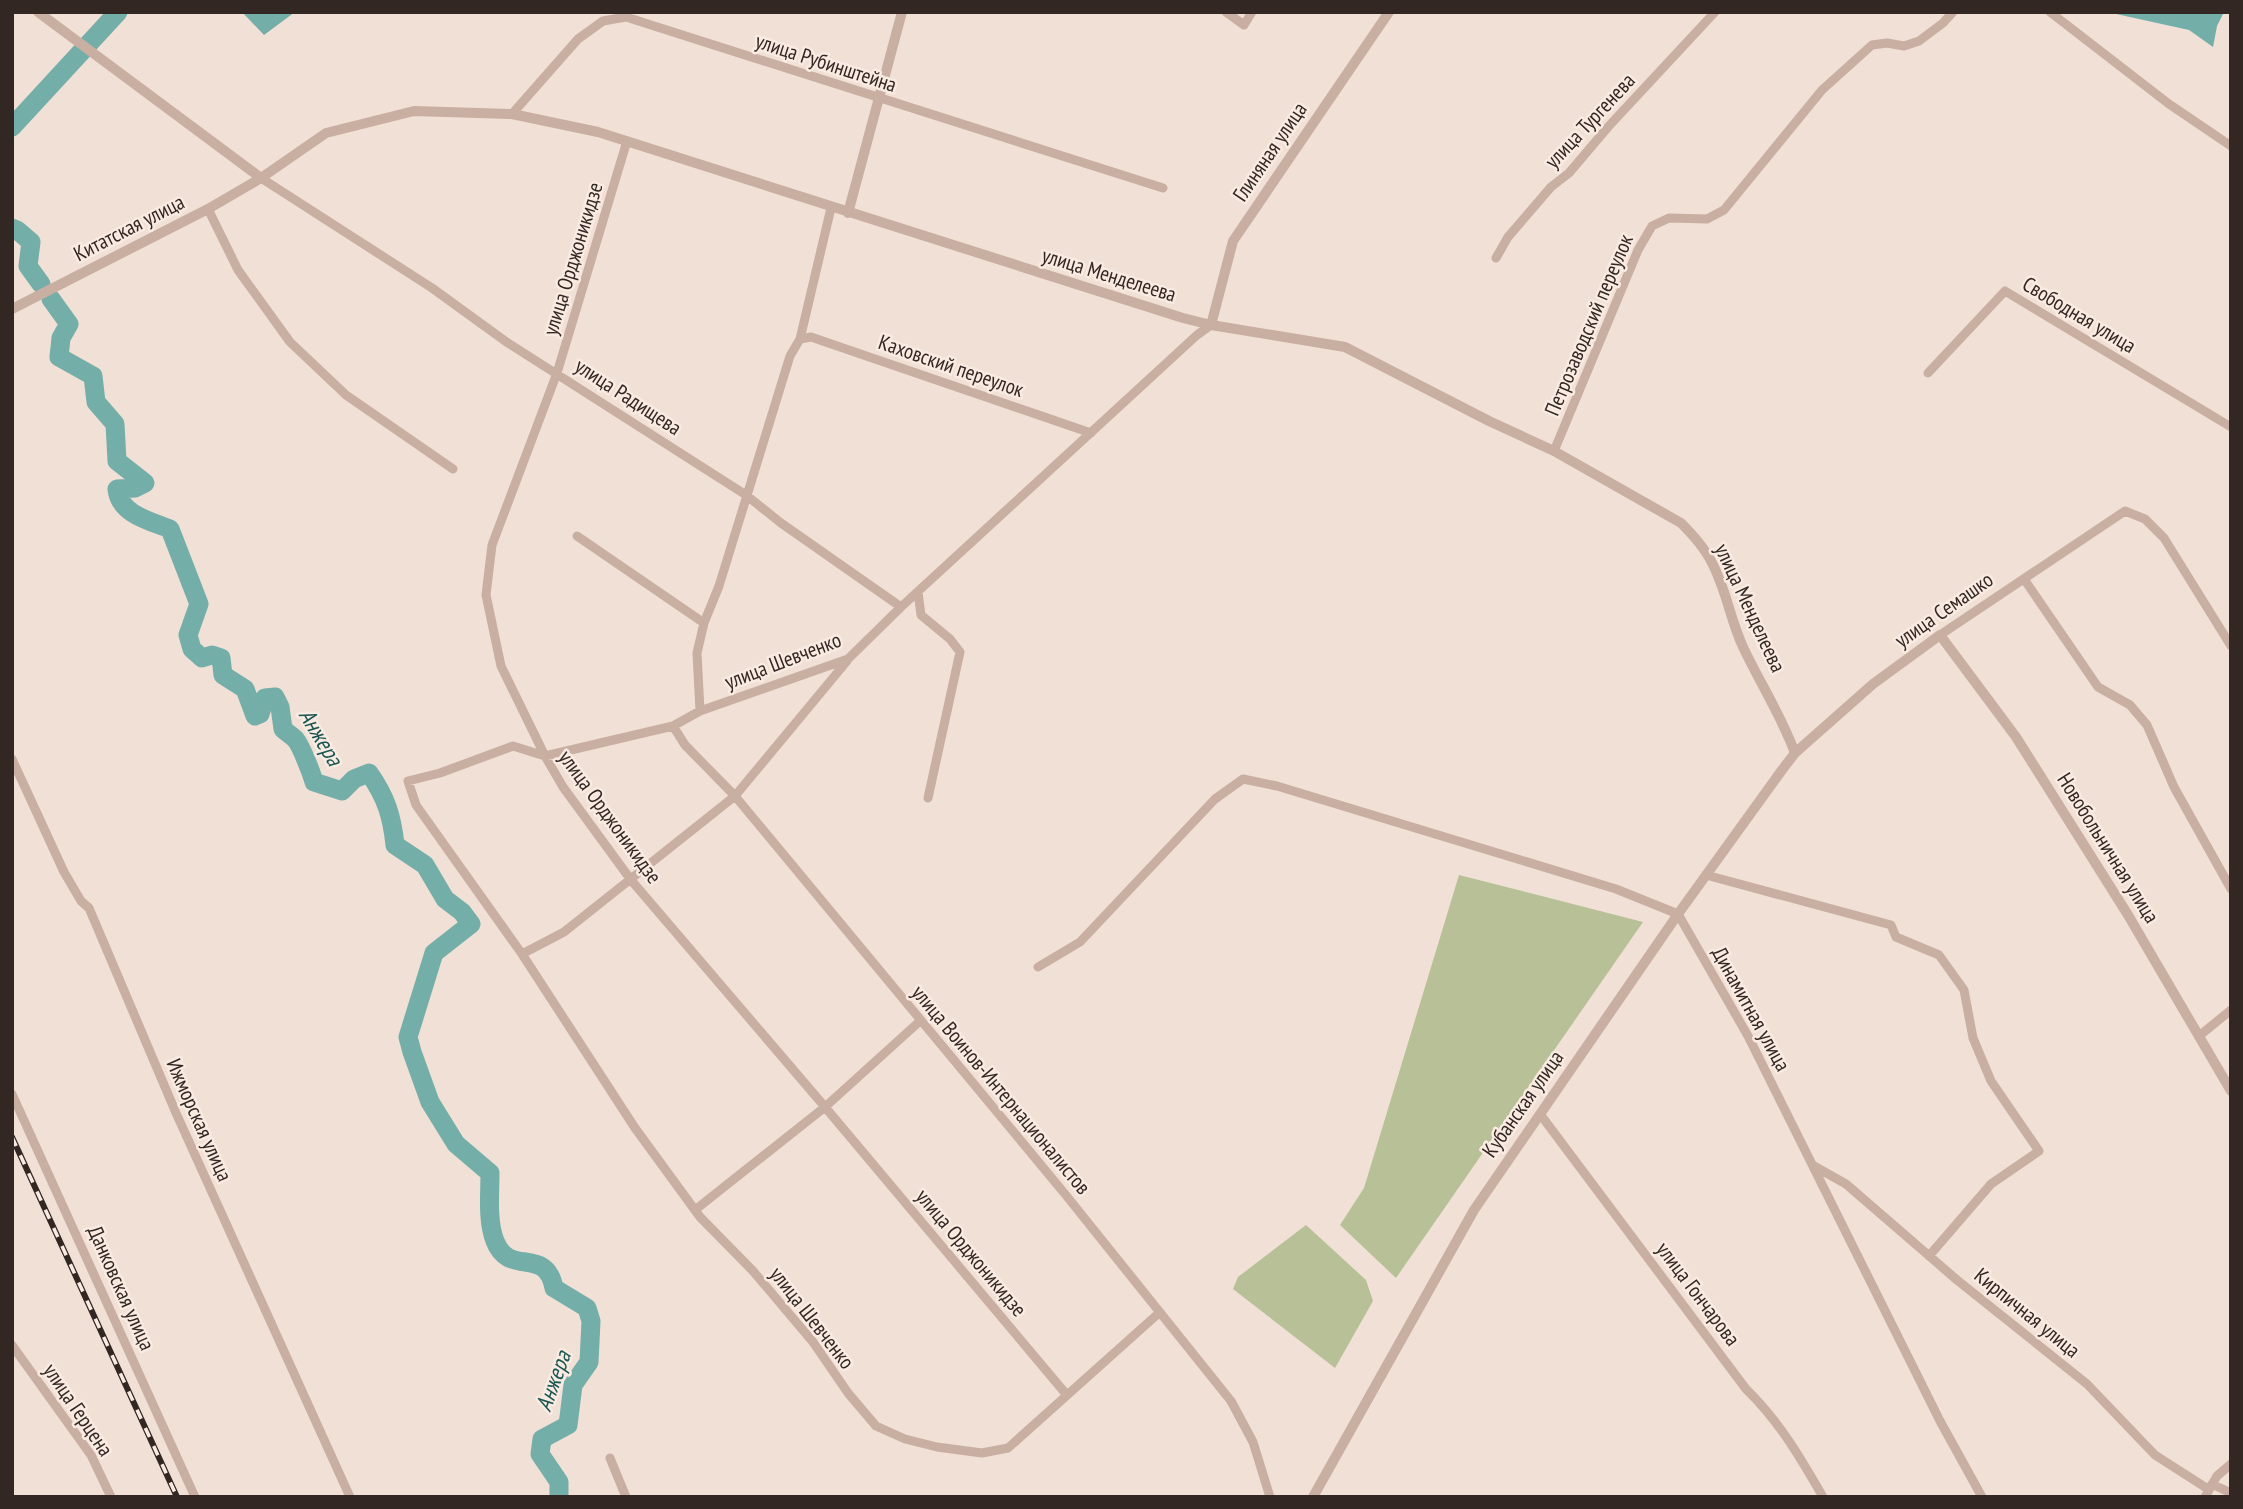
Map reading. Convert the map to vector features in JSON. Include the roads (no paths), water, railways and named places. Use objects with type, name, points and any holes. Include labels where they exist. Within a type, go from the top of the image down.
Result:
[{"type":"street","points":[[38,12],[261,178]]},
{"type":"street","points":[[848,213],[902,12]]},
{"type":"street","points":[[1226,12],[1244,25],[1252,12]]},
{"type":"street","name":"Глиняная улица","points":[[1211,325],[1233,241],[1389,12]]},
{"type":"street","name":"улица Тургенева","points":[[1496,258],[1508,237],[1551,187],[1569,173],[1715,12]]},
{"type":"street","name":"Петрозаводский переулок","points":[[1554,451],[1638,250],[1652,226],[1669,218],[1707,219],[1724,210],[1822,90],[1872,46],[1887,43],[1904,46],[1919,41],[1953,12]]},
{"type":"street","points":[[2050,12],[2169,104],[2231,146]]},
{"type":"street","name":"улица Рубинштейна","points":[[512,114],[578,39],[603,21],[626,17],[1163,188]]},
{"type":"street","name":"улица Менделеева","points":[[261,178],[326,133],[414,111],[512,114],[598,132],[831,208],[1211,325],[1345,347],[1554,451],[1681,523],[1710,559],[1742,645],[1785,725],[1795,753]]},
{"type":"street","name":"улица Орджоникидзе","points":[[627,141],[557,373],[492,545],[486,595],[501,666],[563,787],[631,880],[1066,1394]]},
{"type":"street","name":"Китатская улица","points":[[12,309],[208,209],[261,178]]},
{"type":"street","name":"улица Радищева","points":[[261,178],[432,289],[508,343],[746,495],[901,607]]},
{"type":"street","points":[[700,711],[697,653],[704,623],[719,586],[790,356],[800,339],[831,208]]},
{"type":"street","points":[[208,209],[238,270],[290,342],[346,395],[453,469]]},
{"type":"street","name":"Свободная улица","points":[[1928,373],[2005,291],[2231,428]]},
{"type":"street","name":"улица Шевченко","points":[[1160,1312],[1008,1448],[982,1453],[937,1447],[905,1439],[876,1426],[813,1342],[695,1210],[600,1077],[522,954],[416,805],[408,781],[440,773],[513,746],[545,756],[673,726],[700,711],[848,659],[901,607],[1211,325]]},
{"type":"street","name":"Каховский переулок","points":[[800,339],[811,337],[1091,433]]},
{"type":"street","name":"улица Семашко","points":[[1795,753],[1873,684],[1940,635],[2124,511],[2145,519],[2164,538],[2231,646]]},
{"type":"street","points":[[577,536],[704,623]]},
{"type":"street","points":[[2024,579],[2098,687],[2130,705],[2147,725],[2174,787],[2231,889]]},
{"type":"street","points":[[918,592],[921,615],[950,639],[960,652],[928,798]]},
{"type":"street","name":"Новобольничная улица","points":[[1940,635],[2016,737],[2128,915],[2231,1091]]},
{"type":"street","points":[[522,954],[564,932],[735,796],[848,659]]},
{"type":"street","name":"улица Воинов-Интернационалистов","points":[[673,726],[685,745],[735,796],[1065,1194],[1231,1401],[1253,1442],[1270,1497]]},
{"type":"street","name":"Кубанская улица","points":[[1313,1497],[1474,1210],[1678,914],[1795,753]]},
{"type":"street","name":"Ижморская улица","points":[[12,759],[64,872],[81,901],[89,908],[176,1113],[350,1497]]},
{"type":"street","points":[[1038,967],[1080,942],[1215,799],[1243,779],[1277,786],[1616,889],[1678,914]]},
{"type":"street","points":[[1706,875],[1891,925],[1896,937],[1939,955],[1964,990],[1973,1038],[1991,1082],[2039,1152],[1992,1184],[1929,1256]]},
{"type":"street","name":"Динамитная улица","points":[[1678,914],[1748,1036],[1940,1421],[1982,1497]]},
{"type":"street","points":[[2199,1036],[2231,1010]]},
{"type":"street","points":[[695,1210],[825,1107],[920,1021]]},
{"type":"street","name":"Данковская улица","points":[[12,1094],[195,1497]]},
{"type":"street","name":"улица Гончарова","points":[[1540,1114],[1746,1389],[1769,1411],[1822,1497]]},
{"type":"street","name":"Кирпичная улица","points":[[1812,1165],[1846,1184],[1929,1256],[2087,1384],[2155,1455],[2208,1490],[2231,1493]]},
{"type":"street","name":"улица Герцена","points":[[12,1345],[91,1455],[111,1497]]},
{"type":"street","points":[[610,1458],[626,1497]]},
{"type":"street","points":[[2208,1490],[2231,1464]]},
{"type":"water","points":[[242,12],[295,12],[264,35]]},
{"type":"water","points":[[2107,12],[2224,12],[2217,26],[2213,47],[2189,30]]},
{"type":"waterway","points":[[12,127],[118,12]]},
{"type":"waterway","name":"Анжера","points":[[12,228],[31,242],[28,266],[41,284]]},
{"type":"waterway","name":"Анжера","points":[[51,299],[69,324],[61,338],[59,357],[93,376],[96,402],[115,424],[117,461],[145,483],[135,488],[117,489],[119,498],[129,511],[170,529],[199,604],[188,635],[192,649],[202,658],[212,655],[221,658],[223,675],[245,689],[255,716],[260,714],[265,698],[275,697],[280,707],[283,729],[298,743],[314,782],[342,791],[354,779],[369,773],[387,807],[395,845],[425,865],[445,899],[462,912],[471,924],[434,953],[408,1037],[430,1102],[456,1144],[490,1173],[491,1225],[501,1252],[509,1258],[543,1268],[550,1275],[554,1288],[587,1308],[591,1321],[589,1362],[573,1385],[568,1425],[542,1439],[540,1454],[559,1482],[559,1497]]},
{"type":"railway","points":[[12,1137],[177,1497]]}]
